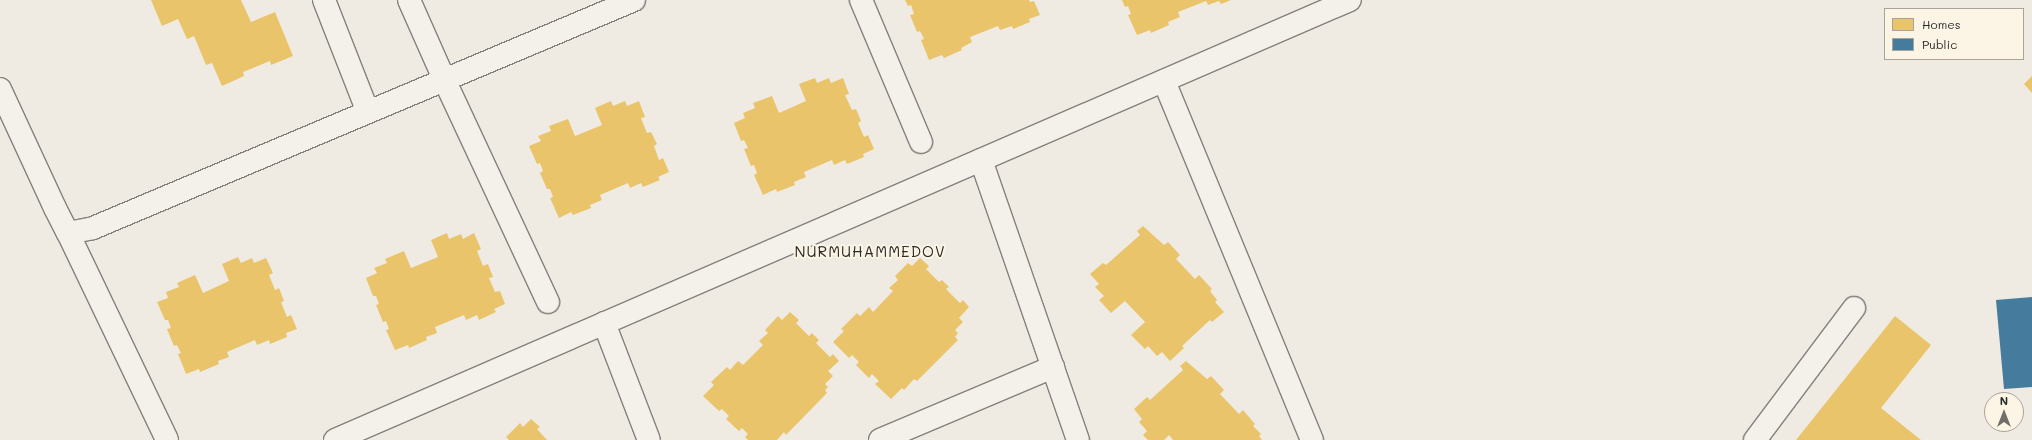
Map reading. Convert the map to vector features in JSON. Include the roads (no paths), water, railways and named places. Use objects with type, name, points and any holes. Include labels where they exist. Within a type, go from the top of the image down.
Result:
[{"type":"street","points":[[324,0],[368,112]]},
{"type":"street","points":[[409,0],[444,79],[548,302]]},
{"type":"street","points":[[861,0],[921,142]]},
{"type":"street","points":[[335,440],[1350,0]]},
{"type":"street","points":[[68,233],[93,228],[623,2]]},
{"type":"street","points":[[1164,81],[1312,440]]},
{"type":"street","points":[[0,88],[55,208],[167,440]]},
{"type":"street","points":[[981,160],[1078,440]]},
{"type":"street","points":[[1755,440],[1854,308]]},
{"type":"street","points":[[604,323],[649,440]]},
{"type":"street","points":[[880,440],[1053,367]]},
{"type":"district","name":"NURMUHAMMEDOV","points":[[870,252]]}]
